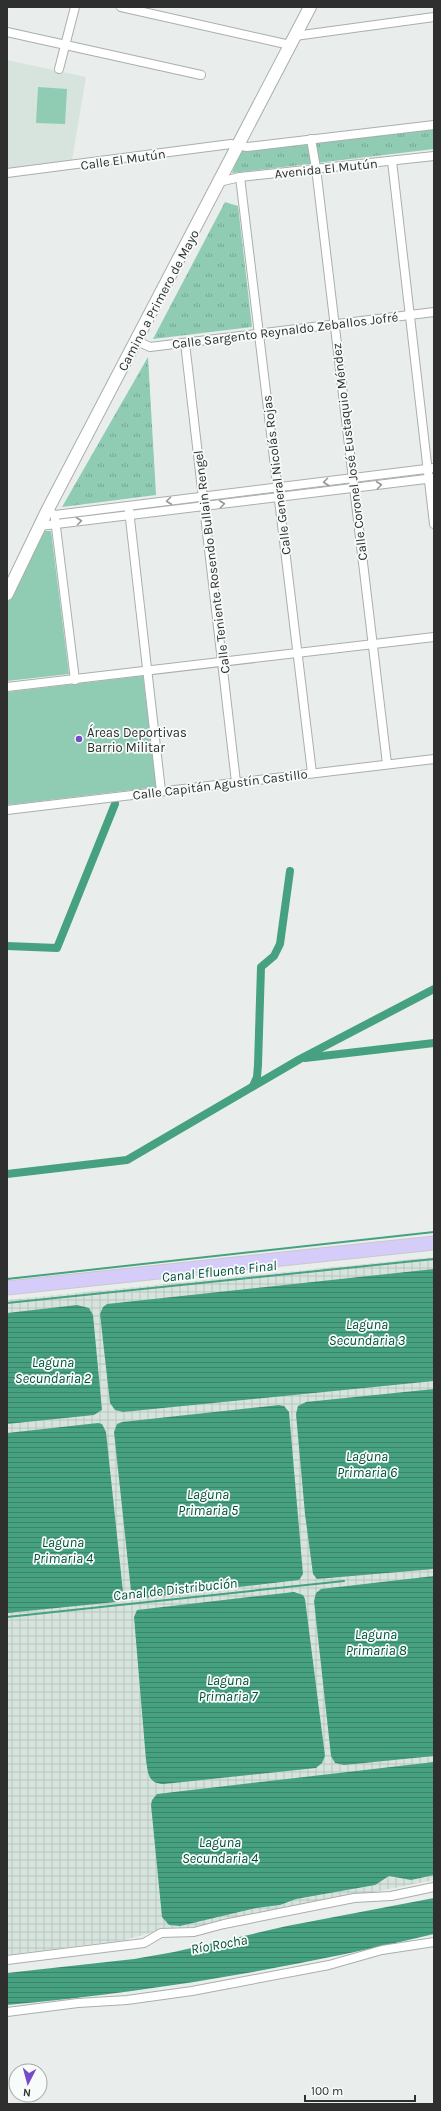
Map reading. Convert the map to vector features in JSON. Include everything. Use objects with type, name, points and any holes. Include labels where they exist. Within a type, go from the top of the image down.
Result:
[{"type":"main road","name":"Camino a Primero de Mayo","points":[[7,594],[40,526],[51,513],[137,341],[310,7]]},
{"type":"main road","points":[[7,1288],[434,1243]]},
{"type":"street","points":[[59,68],[75,7]]},
{"type":"street","points":[[121,7],[292,40],[434,17]]},
{"type":"street","points":[[7,32],[201,75]]},
{"type":"street","points":[[238,146],[247,147],[434,125]]},
{"type":"street","name":"Calle Coronel José Eustaquio Méndez","points":[[311,139],[316,168],[387,764]]},
{"type":"street","name":"Calle El Mutún","points":[[7,173],[232,144],[238,146]]},
{"type":"street","name":"Avenida El Mutún","points":[[219,182],[240,177],[434,156]]},
{"type":"street","points":[[392,160],[409,315],[430,469],[434,524]]},
{"type":"street","name":"Calle General Nicolás Rojas","points":[[240,177],[312,773]]},
{"type":"street","name":"Calle Sargento Reynaldo Zeballos Jofré","points":[[137,341],[150,347],[434,312]]},
{"type":"street","name":"Calle Teniente Rosendo Bullain Rengel","points":[[185,343],[236,782]]},
{"type":"street","points":[[75,680],[56,524],[51,513],[128,506],[430,469]]},
{"type":"street","points":[[40,526],[431,479]]},
{"type":"street","points":[[128,506],[161,791]]},
{"type":"street","points":[[7,688],[434,637]]},
{"type":"street","name":"Calle Capitán Agustín Castillo","points":[[7,810],[434,758]]},
{"type":"street","points":[[7,1960],[144,1943],[161,1934],[194,1932],[224,1924],[354,1898],[391,1896],[434,1888]]},
{"type":"street","points":[[7,2012],[78,2003],[127,2000],[192,1991],[329,1965],[382,1950],[434,1942]]},
{"type":"shaded area","points":[[7,60],[86,77],[72,160],[7,168]]},
{"type":"shaded area","points":[[434,1257],[434,1880],[195,1928],[153,1932],[125,1940],[7,1955],[7,1300]]},
{"type":"green space","points":[[38,87],[67,89],[65,124],[36,123]]},
{"type":"green space","points":[[434,129],[434,149],[232,173],[240,151]]},
{"type":"green space","points":[[225,202],[238,206],[252,327],[153,339]]},
{"type":"green space","points":[[148,357],[156,495],[62,507]]},
{"type":"green space","points":[[45,531],[51,531],[69,674],[7,681],[8,596],[12,596]]},
{"type":"green space","name":"Áreas Deportivas Barrio Militar","points":[[143,676],[157,787],[7,805],[7,692]]},
{"type":"water","name":"Laguna Secundaria 3","points":[[434,1269],[434,1381],[123,1412],[115,1410],[110,1403],[100,1314],[103,1307],[107,1304]]},
{"type":"water","name":"Laguna Secundaria 2","points":[[77,1305],[89,1308],[93,1315],[102,1410],[94,1415],[7,1424],[7,1313]]},
{"type":"water","name":"Laguna Primaria 6","points":[[434,1389],[434,1569],[317,1579],[313,1574],[305,1514],[296,1414],[298,1406],[306,1402]]},
{"type":"water","name":"Laguna Primaria 5","points":[[279,1405],[284,1406],[289,1412],[303,1574],[299,1580],[142,1598],[133,1596],[131,1591],[114,1432],[117,1424],[122,1422]]},
{"type":"water","name":"Laguna Primaria 4","points":[[98,1423],[102,1424],[106,1432],[123,1592],[120,1600],[116,1602],[7,1613],[7,1433]]},
{"type":"water","name":"Laguna Primaria 8","points":[[434,1576],[434,1756],[344,1765],[335,1763],[331,1756],[314,1601],[316,1593],[321,1589]]},
{"type":"water","name":"Laguna Primaria 7","points":[[294,1592],[303,1595],[305,1599],[325,1756],[322,1763],[316,1768],[164,1784],[159,1784],[152,1780],[147,1769],[146,1760],[134,1617],[137,1610]]},
{"type":"water","name":"Laguna Secundaria 4","points":[[434,1762],[434,1875],[411,1880],[389,1876],[375,1885],[296,1899],[280,1905],[256,1908],[180,1926],[169,1925],[162,1917],[151,1805],[152,1800],[157,1794]]},
{"type":"water","name":"Río Rocha","points":[[434,1898],[434,1934],[328,1958],[168,1986],[61,2000],[7,2005],[7,1973],[134,1959],[174,1952],[287,1926]]},
{"type":"waterway","points":[[7,946],[57,948],[115,804]]},
{"type":"waterway","points":[[253,1086],[257,1077],[258,1065],[261,967],[274,956],[280,944],[290,871]]},
{"type":"waterway","points":[[7,1174],[127,1160],[300,1059],[434,989]]},
{"type":"waterway","points":[[305,1058],[434,1043]]},
{"type":"waterway","points":[[7,1279],[434,1232]]},
{"type":"waterway","name":"Canal Efluente Final","points":[[7,1303],[434,1259]]},
{"type":"waterway","name":"Canal de Distribución","points":[[7,1617],[344,1581]]},
{"type":"place","name":"Áreas Deportivas Barrio Militar","points":[[79,739]]}]
